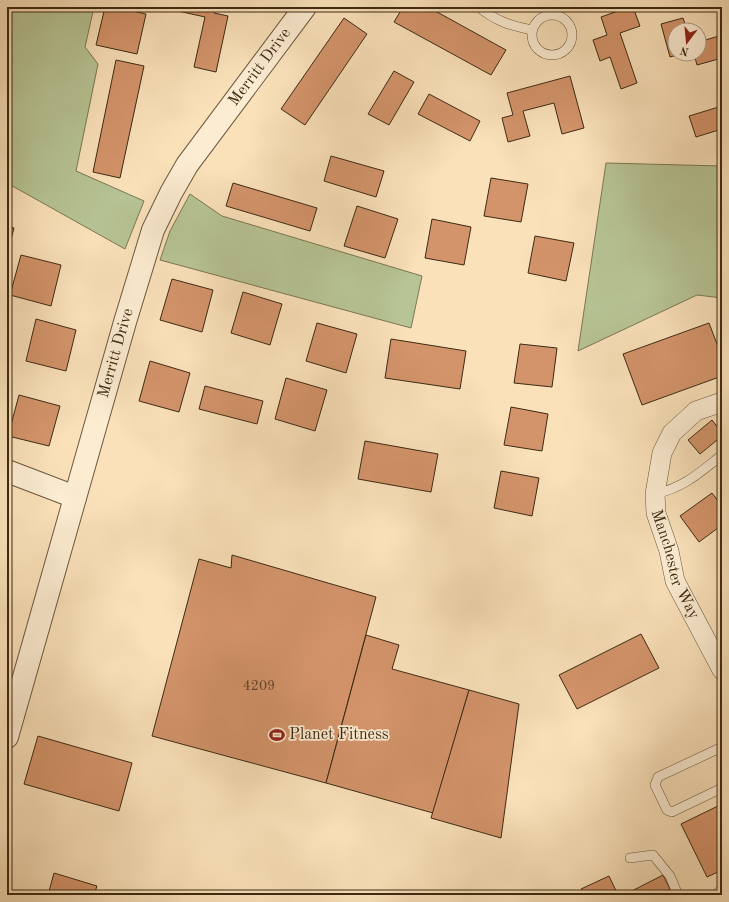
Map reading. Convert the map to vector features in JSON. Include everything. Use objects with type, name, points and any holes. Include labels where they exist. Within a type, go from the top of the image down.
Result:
[{"type":"street","name":"Merritt Drive","points":[[7,736],[125,322],[153,230],[171,193],[187,166],[305,7]]},
{"type":"street","name":"Manchester Way","points":[[719,657],[675,581],[669,551],[656,513],[655,494],[662,453],[672,433],[696,411],[722,402]]},
{"type":"street","points":[[7,471],[75,497]]},
{"type":"lane","points":[[479,7],[488,15],[503,23],[532,30]]},
{"type":"lane","points":[[555,15],[567,23],[572,34],[571,41],[568,46],[558,54],[546,54],[536,48],[532,36],[532,30],[540,18],[555,15]]},
{"type":"lane","points":[[655,494],[672,490],[683,485],[722,455]]},
{"type":"lane","points":[[722,747],[658,777],[655,785],[667,810],[672,812],[722,788]]},
{"type":"lane","points":[[630,858],[653,855],[670,876],[678,895]]},
{"type":"lane","points":[[715,895],[722,889]]},
{"type":"green space","points":[[7,7],[94,7],[85,47],[98,64],[76,171],[144,201],[125,249],[7,183]]},
{"type":"green space","points":[[606,163],[722,166],[722,298],[697,295],[578,351]]},
{"type":"green space","points":[[190,194],[222,216],[422,276],[411,328],[160,260],[170,231]]},
{"type":"building","points":[[105,7],[115,7],[146,14],[137,54],[96,45]]},
{"type":"building","points":[[160,7],[216,7],[214,13],[228,16],[216,72],[194,67],[205,17]]},
{"type":"building","points":[[403,7],[428,7],[506,50],[491,75],[394,22]]},
{"type":"building","points":[[633,7],[640,26],[620,33],[637,83],[621,89],[610,57],[600,61],[593,40],[607,35],[601,17]]},
{"type":"building","points":[[344,18],[367,34],[305,125],[281,109]]},
{"type":"building","points":[[683,18],[684,22],[668,22]]},
{"type":"building","points":[[667,22],[667,46],[661,24]]},
{"type":"building","points":[[722,35],[722,58],[697,65],[696,62],[707,62],[707,40]]},
{"type":"building","points":[[116,60],[144,66],[120,178],[93,172]]},
{"type":"building","points":[[394,71],[414,82],[389,125],[368,114]]},
{"type":"building","points":[[570,76],[584,128],[562,134],[554,103],[523,111],[530,136],[508,142],[502,118],[513,115],[507,93]]},
{"type":"building","points":[[429,94],[480,121],[470,141],[418,114]]},
{"type":"building","points":[[722,106],[722,129],[696,137],[689,116]]},
{"type":"building","points":[[331,156],[384,171],[376,197],[324,181]]},
{"type":"building","points":[[491,178],[528,184],[521,222],[484,216]]},
{"type":"building","points":[[233,183],[317,208],[310,231],[226,206]]},
{"type":"building","points":[[357,206],[398,219],[385,258],[344,246]]},
{"type":"building","points":[[432,219],[471,227],[464,265],[425,258]]},
{"type":"building","points":[[7,227],[14,228],[8,251],[7,250]]},
{"type":"building","points":[[535,236],[574,243],[566,281],[528,273]]},
{"type":"building","points":[[21,255],[61,265],[51,306],[10,295]]},
{"type":"building","points":[[172,279],[213,290],[202,332],[160,320]]},
{"type":"building","points":[[243,292],[282,304],[270,345],[231,333]]},
{"type":"building","points":[[36,319],[76,330],[66,371],[26,361]]},
{"type":"building","points":[[317,323],[357,334],[346,373],[306,361]]},
{"type":"building","points":[[709,323],[722,357],[722,376],[642,405],[623,354]]},
{"type":"building","points":[[391,339],[466,351],[460,389],[385,378]]},
{"type":"building","points":[[520,344],[557,348],[552,387],[514,383]]},
{"type":"building","points":[[150,361],[190,373],[179,412],[139,401]]},
{"type":"building","points":[[286,378],[327,390],[315,431],[275,419]]},
{"type":"building","points":[[205,386],[263,401],[257,424],[199,409]]},
{"type":"building","points":[[19,395],[60,406],[49,446],[8,436]]},
{"type":"building","points":[[511,407],[548,414],[542,451],[504,445]]},
{"type":"building","points":[[712,420],[722,433],[722,436],[700,454],[688,440]]},
{"type":"building","points":[[365,441],[438,454],[431,492],[358,479]]},
{"type":"building","points":[[501,471],[539,478],[532,516],[494,508]]},
{"type":"building","points":[[712,493],[722,506],[722,525],[699,542],[680,516]]},
{"type":"building","points":[[232,555],[376,597],[326,783],[152,736],[199,559],[231,568]]},
{"type":"building","points":[[641,634],[659,668],[577,709],[559,675]]},
{"type":"building","points":[[366,635],[399,645],[392,669],[469,690],[433,813],[326,783]]},
{"type":"building","points":[[469,690],[519,704],[501,838],[431,818]]},
{"type":"building","points":[[38,736],[132,763],[119,811],[24,784]]},
{"type":"building","points":[[722,804],[722,870],[707,877],[681,824]]},
{"type":"building","points":[[54,873],[97,886],[94,895],[48,895]]},
{"type":"building","points":[[663,875],[673,895],[624,895]]},
{"type":"building","points":[[609,876],[618,895],[584,895],[581,889]]},
{"type":"place","name":"Planet Fitness","points":[[277,735]]}]
